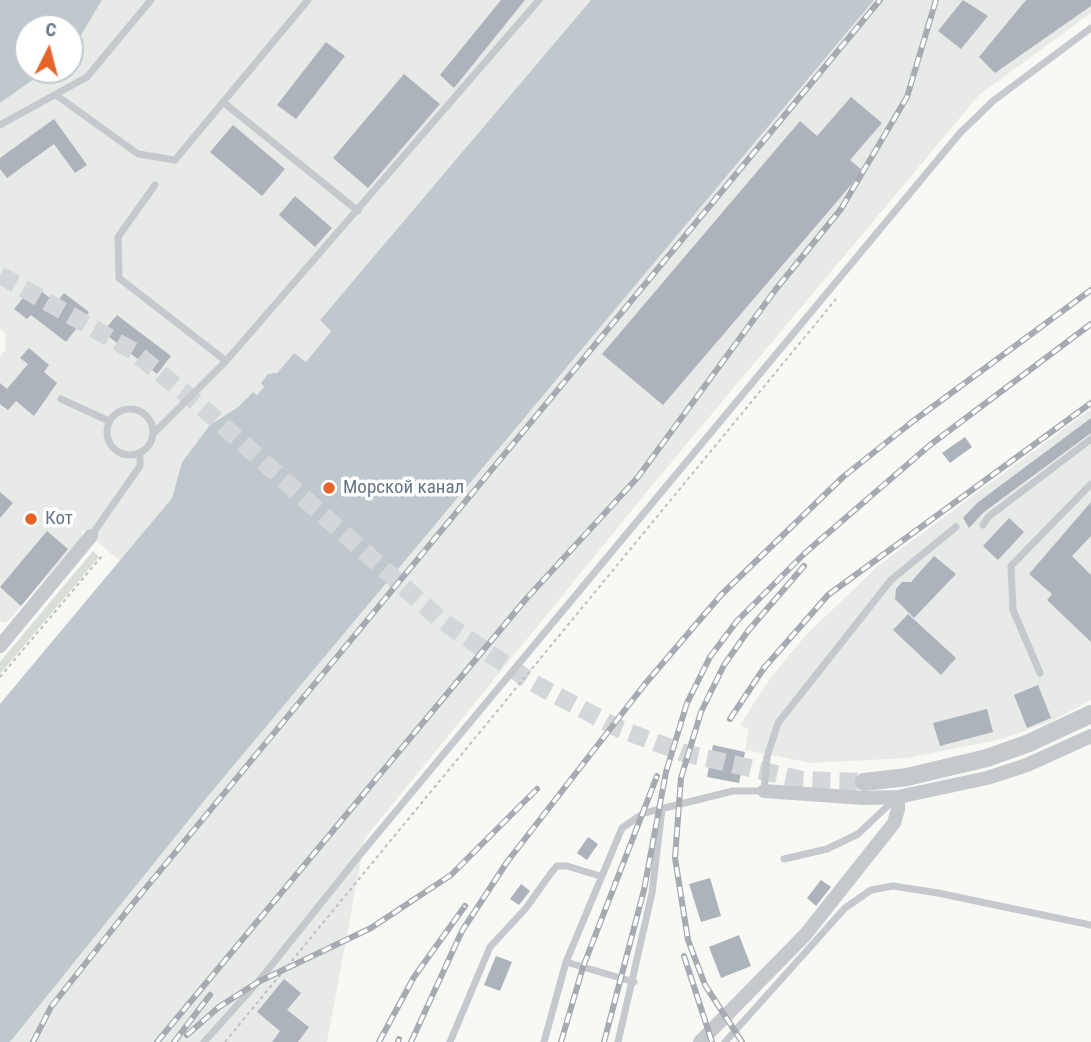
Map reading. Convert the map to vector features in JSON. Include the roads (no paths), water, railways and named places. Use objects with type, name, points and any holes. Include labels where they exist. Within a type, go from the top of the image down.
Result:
[{"type":"street","points":[[1,642],[91,536]]},
{"type":"street","points":[[864,782],[919,774],[987,758],[1029,743],[1091,714]]},
{"type":"street","points":[[764,791],[864,798],[898,797],[987,778],[1027,765],[1091,736]]},
{"type":"street","points":[[700,1042],[805,935],[894,823],[898,797]]},
{"type":"lane","points":[[0,125],[87,77],[151,0]]},
{"type":"lane","points":[[56,95],[138,154],[175,160],[308,0]]},
{"type":"lane","points":[[153,434],[147,417],[132,409],[123,410],[109,421],[107,430],[112,446],[127,455],[140,452],[150,443],[153,434],[226,360],[539,0]]},
{"type":"lane","points":[[204,1042],[257,982],[375,836],[960,133],[993,101],[1091,29]]},
{"type":"lane","points":[[223,102],[358,211]]},
{"type":"lane","points":[[155,185],[118,237],[119,278],[226,360]]},
{"type":"lane","points":[[61,400],[109,421]]},
{"type":"lane","points":[[984,525],[988,516],[1091,439]]},
{"type":"lane","points":[[91,536],[140,466],[140,452]]},
{"type":"lane","points":[[1040,673],[1013,610],[1011,566],[1091,484]]},
{"type":"lane","points":[[544,1042],[566,962],[622,828],[644,813],[733,791],[764,791],[767,757],[778,723],[891,580],[956,527]]},
{"type":"lane","points":[[783,859],[827,849],[858,834],[898,797]]},
{"type":"lane","points":[[618,1042],[634,982],[652,893],[662,809]]},
{"type":"lane","points":[[450,1042],[490,947],[526,908],[557,866],[567,866],[600,876]]},
{"type":"lane","points":[[725,1042],[845,908],[871,890],[893,886],[938,893],[1091,925]]},
{"type":"lane","points":[[566,962],[634,982]]},
{"type":"tunnel","points":[[0,275],[133,351],[202,407],[442,621],[533,683],[620,729],[684,753],[802,780],[864,782]]},
{"type":"railway","points":[[33,1042],[51,1007],[131,906],[880,0]]},
{"type":"railway","points":[[157,1042],[526,599],[638,477],[776,289],[841,209],[907,97],[936,0]]},
{"type":"railway","points":[[411,1042],[462,931],[507,862],[645,684],[721,595],[843,477],[912,422],[1091,290]]},
{"type":"railway","points":[[604,1042],[644,890],[666,772],[687,703],[710,657],[737,621],[805,553],[930,445],[1091,324]]},
{"type":"railway","points":[[730,719],[764,668],[828,595],[1091,403]]},
{"type":"railway","points":[[742,1042],[705,985],[688,940],[675,858],[681,778],[701,712],[724,665],[748,631],[804,566]]},
{"type":"railway","points":[[561,1042],[583,967],[657,776]]},
{"type":"railway","points":[[187,1035],[219,1007],[258,982],[371,928],[451,875],[537,789]]},
{"type":"railway","points":[[379,1042],[414,977],[465,906]]},
{"type":"railway","points":[[684,956],[712,1042]]},
{"type":"railway","points":[[174,1042],[210,995]]},
{"type":"place","name":"Морской канал","points":[[329,488]]},
{"type":"place","name":"Кот","points":[[31,519]]}]
